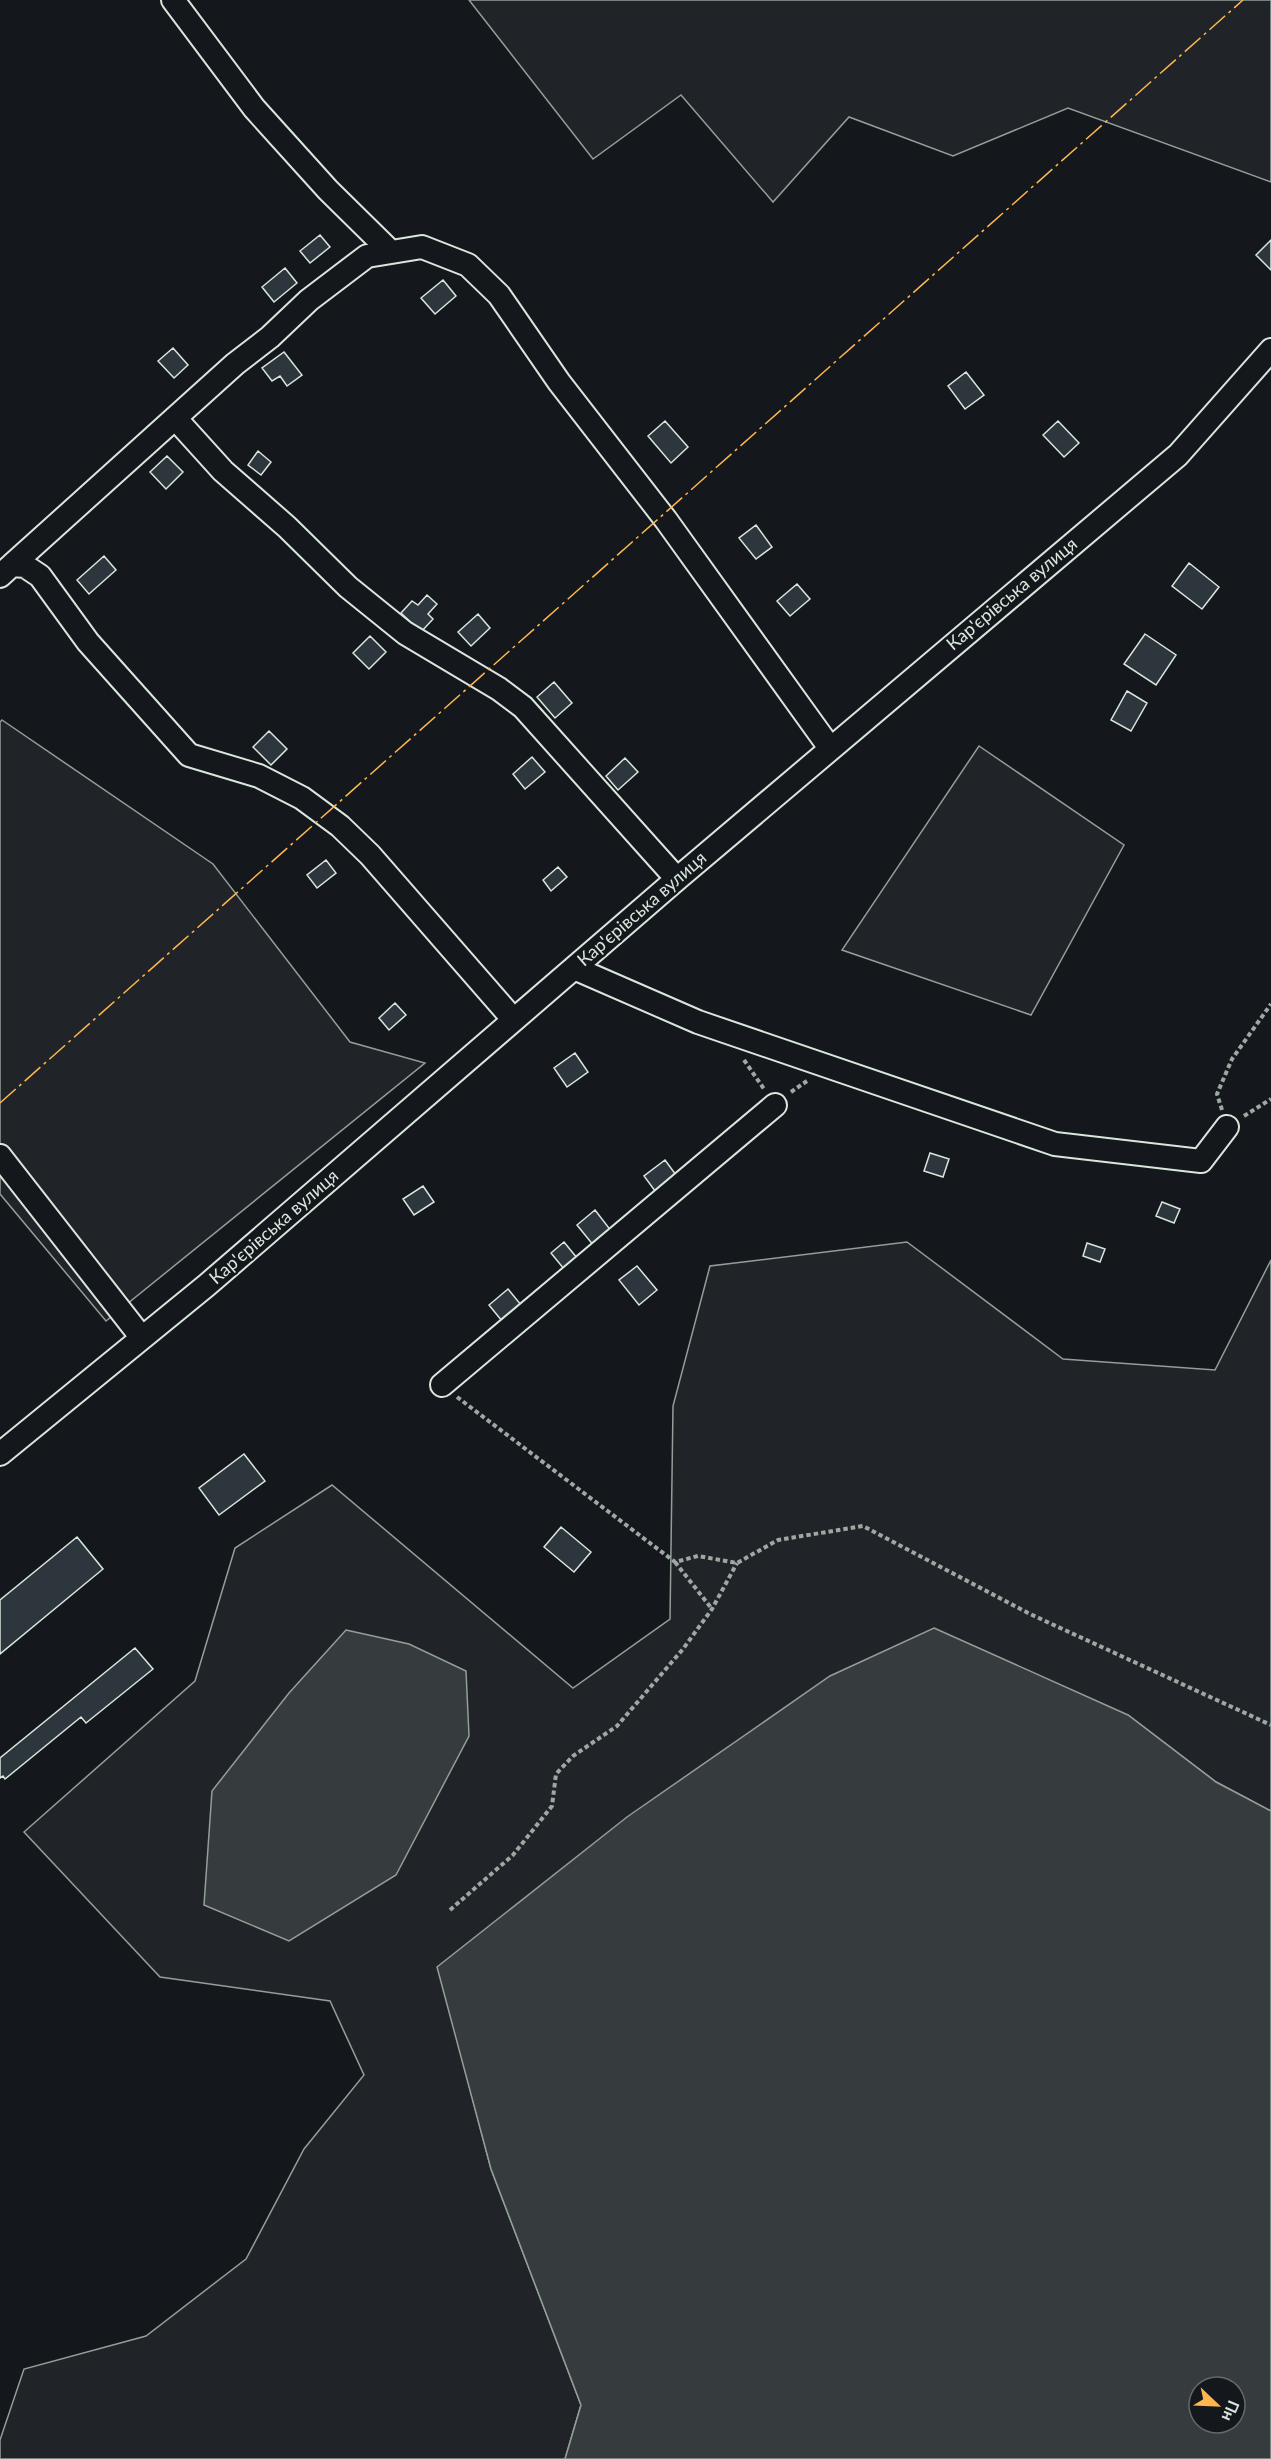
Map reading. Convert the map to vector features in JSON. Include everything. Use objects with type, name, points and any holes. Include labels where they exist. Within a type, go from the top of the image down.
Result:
[{"type":"street","points":[[173,0],[254,108],[328,190],[391,252]]},
{"type":"street","points":[[6,571],[309,300],[367,256],[422,247],[468,266],[499,296],[559,382],[666,520],[830,748]]},
{"type":"street","name":"Кар'єрівська вулиця","points":[[0,1454],[207,1286],[513,1019],[1178,455],[1271,350]]},
{"type":"street","points":[[175,418],[224,471],[287,527],[348,587],[405,633],[523,706],[677,879]]},
{"type":"street","points":[[6,571],[25,566],[40,576],[88,642],[189,755],[259,776],[302,798],[340,826],[370,855],[513,1019]]},
{"type":"street","points":[[574,968],[699,1022],[1055,1144],[1201,1161],[1227,1127]]},
{"type":"street","points":[[442,1385],[775,1105]]},
{"type":"street","points":[[0,1156],[142,1338]]},
{"type":"path","points":[[1271,1004],[1232,1059],[1217,1094],[1227,1127],[1271,1099]]},
{"type":"path","points":[[742,1058],[775,1105],[826,1066]]},
{"type":"path","points":[[442,1385],[675,1562],[712,1609]]},
{"type":"path","points":[[450,1910],[513,1855],[552,1806],[556,1774],[573,1756],[617,1726],[698,1632],[737,1563],[778,1540],[863,1526],[1030,1614],[1271,1725]]},
{"type":"path","points":[[675,1562],[698,1556],[737,1563]]},
{"type":"shaded area","points":[[469,0],[1271,0],[1271,182],[1068,108],[953,156],[849,117],[773,202],[681,95],[593,159]]},
{"type":"shaded area","points":[[2,720],[213,864],[350,1042],[425,1063],[106,1321],[0,1194],[0,722]]},
{"type":"shaded area","points":[[979,746],[1124,845],[1031,1015],[842,950]]},
{"type":"shaded area","points":[[907,1242],[1063,1359],[1215,1370],[1271,1260],[1271,1811],[1216,1782],[1128,1715],[438,1967],[491,2169],[581,2405],[565,2459],[0,2459],[0,2440],[24,2369],[146,2336],[246,2259],[304,2149],[364,2075],[330,2001],[160,1977],[24,1832],[195,1681],[235,1548],[332,1485],[573,1688],[670,1619],[673,1406],[710,1266]]},
{"type":"shaded area","points":[[934,1628],[1128,1715],[1216,1782],[1271,1811],[1271,2459],[565,2459],[581,2405],[491,2169],[437,1967],[627,1817],[830,1676]]},
{"type":"shaded area","points":[[346,1630],[409,1644],[466,1671],[469,1736],[396,1875],[289,1941],[204,1905],[212,1791],[289,1693]]},
{"type":"building","points":[[320,235],[330,247],[310,263],[300,251]]},
{"type":"building","points":[[1271,240],[1271,270],[1256,255]]},
{"type":"building","points":[[285,268],[297,283],[274,302],[262,287]]},
{"type":"building","points":[[443,280],[456,296],[435,314],[421,298]]},
{"type":"building","points":[[173,348],[188,365],[174,378],[158,361]]},
{"type":"building","points":[[284,352],[302,375],[287,386],[280,376],[272,381],[262,368]]},
{"type":"building","points":[[966,372],[984,395],[965,409],[948,386]]},
{"type":"building","points":[[665,421],[688,447],[671,463],[648,436]]},
{"type":"building","points":[[1058,421],[1079,443],[1064,457],[1043,435]]},
{"type":"building","points":[[258,451],[271,462],[261,475],[248,465]]},
{"type":"building","points":[[167,456],[183,472],[166,489],[150,472]]},
{"type":"building","points":[[756,525],[772,547],[756,559],[739,538]]},
{"type":"building","points":[[104,556],[116,570],[89,594],[77,580]]},
{"type":"building","points":[[1189,563],[1219,587],[1202,609],[1172,586]]},
{"type":"building","points":[[797,584],[810,599],[790,616],[777,601]]},
{"type":"building","points":[[427,595],[437,604],[428,614],[433,619],[421,632],[401,613],[412,601],[418,605]]},
{"type":"building","points":[[478,614],[490,628],[471,646],[458,632]]},
{"type":"building","points":[[1145,634],[1176,655],[1156,685],[1124,664]]},
{"type":"building","points":[[370,636],[386,652],[369,669],[353,653]]},
{"type":"building","points":[[554,682],[572,703],[555,718],[537,697]]},
{"type":"building","points":[[1127,691],[1147,703],[1131,731],[1111,720]]},
{"type":"building","points":[[269,731],[287,749],[271,765],[253,747]]},
{"type":"building","points":[[532,757],[545,772],[525,789],[513,774]]},
{"type":"building","points":[[625,758],[638,772],[618,790],[606,776]]},
{"type":"building","points":[[326,860],[336,873],[317,888],[307,875]]},
{"type":"building","points":[[558,867],[567,877],[551,891],[543,880]]},
{"type":"building","points":[[395,1003],[406,1015],[389,1030],[379,1018]]},
{"type":"building","points":[[575,1053],[588,1072],[567,1087],[554,1068]]},
{"type":"building","points":[[930,1153],[949,1159],[943,1177],[924,1171]]},
{"type":"building","points":[[665,1160],[679,1179],[658,1195],[644,1176]]},
{"type":"building","points":[[423,1186],[434,1202],[414,1215],[403,1199]]},
{"type":"building","points":[[1162,1202],[1180,1209],[1174,1223],[1156,1216]]},
{"type":"building","points":[[595,1210],[612,1232],[594,1246],[577,1225]]},
{"type":"building","points":[[564,1242],[577,1258],[564,1269],[551,1253]]},
{"type":"building","points":[[1087,1243],[1105,1249],[1100,1262],[1083,1256]]},
{"type":"building","points":[[637,1266],[657,1290],[639,1305],[619,1280]]},
{"type":"building","points":[[508,1289],[522,1306],[502,1321],[489,1305]]},
{"type":"building","points":[[244,1454],[265,1481],[219,1515],[199,1488]]},
{"type":"building","points":[[561,1527],[591,1552],[574,1572],[544,1547]]},
{"type":"building","points":[[77,1537],[103,1569],[0,1654],[0,1600]]},
{"type":"building","points":[[135,1648],[153,1669],[86,1723],[81,1717],[5,1779],[3,1776],[0,1778],[0,1758]]},
{"type":"power","points":[[0,1103],[1243,0]]}]
